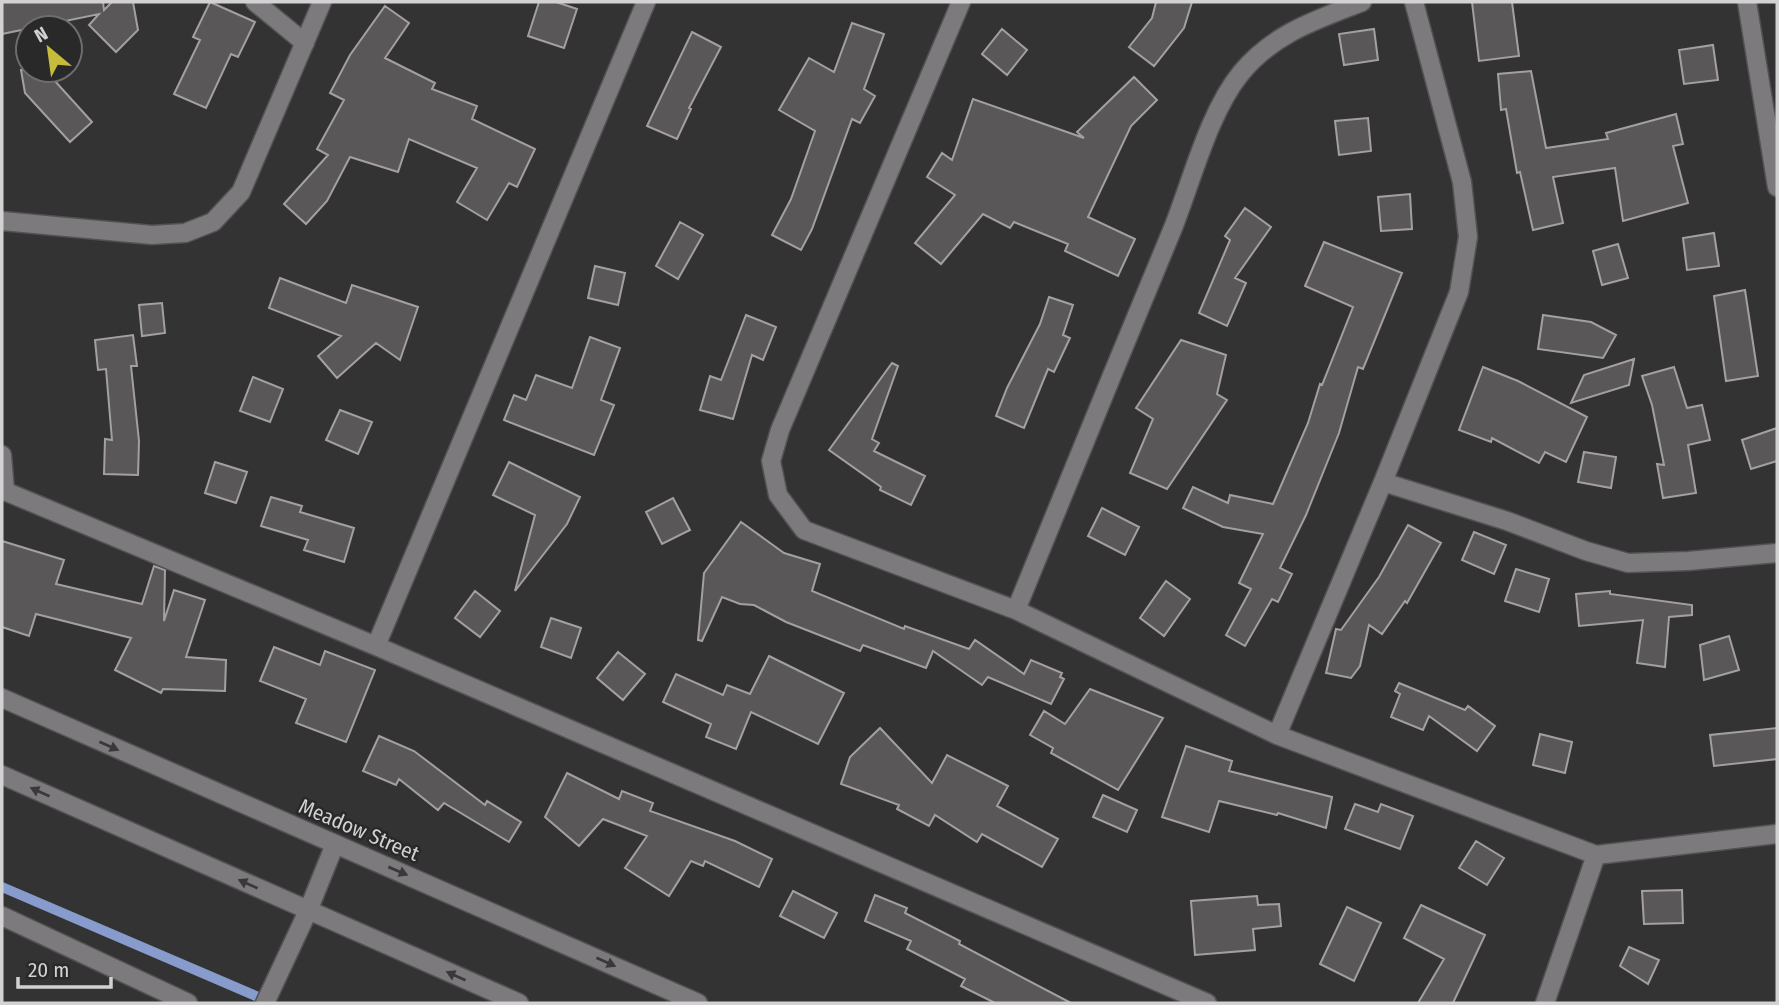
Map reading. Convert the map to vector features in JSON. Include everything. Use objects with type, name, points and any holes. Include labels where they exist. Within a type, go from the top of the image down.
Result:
[{"type":"street","points":[[255,2],[305,43]]},
{"type":"street","points":[[2,221],[152,235],[185,233],[213,222],[241,192],[322,2]]},
{"type":"street","points":[[376,646],[646,2]]},
{"type":"street","points":[[961,2],[780,430],[771,461],[778,495],[804,530],[1016,610],[1277,735],[1596,855],[1777,834]]},
{"type":"street","points":[[1016,610],[1188,191],[1215,117],[1239,75],[1265,48],[1304,24],[1362,2]]},
{"type":"street","points":[[1277,735],[1459,292],[1468,237],[1462,182],[1414,2]]},
{"type":"street","points":[[1747,2],[1777,187]]},
{"type":"street","points":[[2,455],[4,490],[376,646],[1207,1003]]},
{"type":"street","points":[[1383,482],[1628,563],[1777,553]]},
{"type":"street","name":"Meadow Street","points":[[2,698],[698,1003]]},
{"type":"street","points":[[2,775],[519,1003]]},
{"type":"street","points":[[265,1003],[309,911],[335,844]]},
{"type":"street","points":[[1545,1003],[1596,855]]},
{"type":"street","points":[[2,916],[188,1003]]},
{"type":"building","points":[[2,2],[103,2],[104,10],[112,2],[133,2],[138,30],[116,52],[89,25],[99,14],[84,17],[84,14],[14,14],[14,32],[2,34]]},
{"type":"building","points":[[210,2],[255,22],[238,57],[231,54],[206,108],[174,94],[200,40],[193,37]]},
{"type":"building","points":[[539,2],[556,2],[577,9],[564,48],[528,36]]},
{"type":"building","points":[[1156,2],[1192,2],[1184,28],[1154,66],[1129,47],[1152,18]]},
{"type":"building","points":[[1472,2],[1512,2],[1519,56],[1479,61]]},
{"type":"building","points":[[385,6],[409,23],[385,58],[435,83],[432,89],[477,106],[472,119],[535,149],[517,187],[509,183],[487,220],[457,202],[477,168],[409,139],[398,172],[350,157],[327,201],[306,224],[284,204],[328,155],[317,149],[344,100],[330,93],[350,55]]},
{"type":"building","points":[[852,23],[884,34],[864,89],[875,96],[860,123],[852,119],[812,229],[801,250],[772,235],[791,199],[815,131],[779,110],[809,58],[834,72]]},
{"type":"building","points":[[1002,29],[1027,50],[1007,75],[982,54]]},
{"type":"building","points":[[1374,29],[1378,60],[1344,65],[1339,34]]},
{"type":"building","points":[[692,32],[721,47],[689,108],[691,109],[677,139],[647,126]]},
{"type":"building","points":[[1713,45],[1718,80],[1684,84],[1679,50]]},
{"type":"building","points":[[1531,71],[1546,148],[1608,139],[1606,133],[1676,114],[1683,144],[1673,146],[1688,203],[1623,221],[1615,168],[1553,177],[1563,223],[1533,230],[1520,172],[1517,173],[1506,109],[1501,110],[1498,74]]},
{"type":"building","points":[[1134,77],[1157,100],[1131,126],[1088,217],[1135,239],[1118,276],[1065,251],[1068,244],[1014,222],[1010,228],[983,214],[941,264],[915,243],[955,195],[927,177],[942,153],[952,160],[973,99],[1084,138],[1077,132]]},
{"type":"building","points":[[23,84],[58,84],[92,122],[70,142],[25,93]]},
{"type":"building","points":[[1368,118],[1371,151],[1339,155],[1335,121]]},
{"type":"building","points":[[1410,194],[1412,229],[1381,231],[1378,197]]},
{"type":"building","points":[[1245,208],[1271,227],[1235,278],[1246,283],[1227,326],[1199,313],[1230,240],[1225,236]]},
{"type":"building","points":[[680,222],[703,235],[678,279],[656,266]]},
{"type":"building","points":[[1714,233],[1719,266],[1687,270],[1683,238]]},
{"type":"building","points":[[1324,242],[1402,273],[1363,369],[1358,367],[1339,433],[1306,515],[1280,568],[1292,574],[1278,602],[1272,599],[1245,646],[1226,635],[1251,589],[1239,583],[1263,534],[1223,527],[1183,508],[1193,487],[1228,503],[1230,495],[1273,504],[1353,307],[1305,286]]},
{"type":"building","points":[[1618,244],[1628,278],[1602,285],[1593,251]]},
{"type":"building","points":[[595,266],[625,273],[618,305],[588,298]]},
{"type":"building","points":[[280,278],[346,303],[352,285],[418,307],[400,360],[376,343],[337,378],[318,356],[341,336],[269,308]]},
{"type":"building","points":[[1745,290],[1758,376],[1726,381],[1714,296]]},
{"type":"building","points":[[1049,297],[1073,305],[1063,335],[1070,338],[1054,372],[1048,369],[1024,428],[996,416],[1007,388],[1040,324]]},
{"type":"building","points":[[162,303],[165,333],[142,336],[139,305]]},
{"type":"building","points":[[746,315],[776,327],[763,360],[752,355],[733,419],[700,410],[710,376],[721,380]]},
{"type":"building","points":[[1543,315],[1591,322],[1616,335],[1603,358],[1538,349]]},
{"type":"building","points":[[133,335],[137,366],[131,366],[139,441],[138,475],[104,474],[105,439],[112,440],[106,369],[98,370],[95,340]]},
{"type":"building","points":[[590,337],[620,348],[601,400],[614,405],[594,455],[504,420],[514,395],[526,400],[536,375],[572,388]]},
{"type":"building","points":[[1181,340],[1226,355],[1217,394],[1227,400],[1167,489],[1130,473],[1153,419],[1136,408]]},
{"type":"building","points":[[1634,359],[1629,385],[1571,403],[1584,375]]},
{"type":"building","points":[[892,363],[898,366],[872,439],[879,443],[874,451],[925,476],[911,505],[880,490],[881,487],[829,450]]},
{"type":"building","points":[[1483,367],[1518,381],[1587,417],[1566,462],[1545,452],[1539,463],[1492,438],[1491,442],[1459,430]]},
{"type":"building","points":[[1674,367],[1687,408],[1702,405],[1710,440],[1688,445],[1696,493],[1663,498],[1657,464],[1664,465],[1652,405],[1642,376]]},
{"type":"building","points":[[253,377],[283,389],[270,422],[240,411]]},
{"type":"building","points":[[340,410],[372,422],[358,454],[326,440]]},
{"type":"building","points":[[1777,428],[1777,461],[1751,469],[1742,440]]},
{"type":"building","points":[[1584,452],[1616,457],[1611,488],[1578,482]]},
{"type":"building","points":[[215,462],[247,472],[236,503],[205,493]]},
{"type":"building","points":[[509,462],[580,497],[567,524],[515,591],[535,515],[493,495]]},
{"type":"building","points":[[271,497],[302,506],[300,512],[354,528],[344,562],[304,550],[308,540],[261,526]]},
{"type":"building","points":[[673,498],[690,530],[662,544],[646,512]]},
{"type":"building","points":[[1102,508],[1139,527],[1125,555],[1088,536]]},
{"type":"building","points":[[741,522],[784,553],[820,564],[812,591],[904,629],[905,626],[969,649],[975,640],[1024,674],[1031,660],[1062,673],[1060,677],[1064,679],[1051,704],[988,677],[982,685],[933,651],[926,668],[863,645],[860,651],[786,622],[754,605],[740,604],[722,597],[702,641],[698,640],[704,573]]},
{"type":"building","points":[[1408,525],[1441,543],[1407,603],[1405,601],[1382,634],[1369,625],[1360,666],[1351,678],[1326,673],[1336,629],[1341,630],[1379,577]]},
{"type":"building","points":[[1474,532],[1506,545],[1494,574],[1462,560]]},
{"type":"building","points":[[2,541],[64,560],[56,584],[142,604],[154,566],[165,570],[164,621],[174,590],[205,600],[186,657],[226,660],[225,691],[163,689],[161,693],[115,670],[131,638],[36,614],[29,636],[2,627]]},
{"type":"building","points":[[1516,569],[1549,579],[1539,612],[1505,601]]},
{"type":"building","points":[[1166,581],[1190,599],[1164,636],[1140,618]]},
{"type":"building","points":[[475,591],[500,611],[480,637],[455,618]]},
{"type":"building","points":[[1610,591],[1610,594],[1692,605],[1692,615],[1669,617],[1665,667],[1637,663],[1643,620],[1579,626],[1576,594]]},
{"type":"building","points":[[551,618],[581,628],[571,658],[541,647]]},
{"type":"building","points":[[1729,636],[1739,670],[1704,680],[1700,645]]},
{"type":"building","points":[[274,647],[320,665],[325,651],[375,670],[346,742],[296,723],[306,699],[260,681]]},
{"type":"building","points":[[618,652],[645,674],[623,700],[597,678]]},
{"type":"building","points":[[769,656],[844,693],[818,744],[751,712],[736,749],[706,737],[711,724],[663,702],[676,674],[723,695],[727,685],[750,694]]},
{"type":"building","points":[[1399,683],[1465,710],[1468,706],[1495,726],[1477,751],[1429,716],[1423,730],[1391,717],[1400,694],[1395,691]]},
{"type":"building","points":[[1090,689],[1163,718],[1118,790],[1051,753],[1053,748],[1030,735],[1044,711],[1065,724]]},
{"type":"building","points":[[880,728],[932,783],[947,755],[1008,786],[997,806],[1058,839],[1042,867],[982,834],[977,842],[935,815],[929,826],[897,809],[899,805],[841,784],[850,757]]},
{"type":"building","points":[[1777,728],[1777,759],[1714,766],[1710,735]]},
{"type":"building","points":[[1540,734],[1572,742],[1565,773],[1533,765]]},
{"type":"building","points":[[379,736],[414,751],[485,805],[487,801],[521,822],[509,842],[444,803],[438,810],[399,779],[396,785],[363,771]]},
{"type":"building","points":[[1186,746],[1232,761],[1229,771],[1332,797],[1326,828],[1278,813],[1277,815],[1219,801],[1209,832],[1162,817]]},
{"type":"building","points":[[567,773],[619,799],[622,791],[653,803],[650,811],[735,841],[772,859],[759,887],[705,861],[703,866],[691,861],[669,896],[625,868],[647,836],[603,819],[579,846],[545,817]]},
{"type":"building","points":[[1103,795],[1137,810],[1127,832],[1093,817]]},
{"type":"building","points":[[1355,804],[1378,812],[1381,804],[1413,816],[1400,849],[1345,829]]},
{"type":"building","points":[[1476,841],[1504,858],[1487,885],[1459,868]]},
{"type":"building","points":[[1682,890],[1683,923],[1644,924],[1642,891]]},
{"type":"building","points":[[793,891],[837,913],[824,938],[780,916]]},
{"type":"building","points":[[875,895],[907,908],[905,913],[1071,1003],[995,1003],[961,986],[965,979],[907,949],[911,941],[865,921]]},
{"type":"building","points":[[1257,896],[1258,905],[1279,904],[1281,926],[1253,929],[1255,950],[1195,955],[1191,901]]},
{"type":"building","points":[[1421,905],[1485,935],[1453,1003],[1418,1003],[1444,959],[1404,938]]},
{"type":"building","points":[[1347,907],[1381,923],[1354,981],[1320,964]]},
{"type":"building","points":[[1629,947],[1659,960],[1648,984],[1620,966]]},
{"type":"waterway","points":[[2,887],[270,1002]]}]
